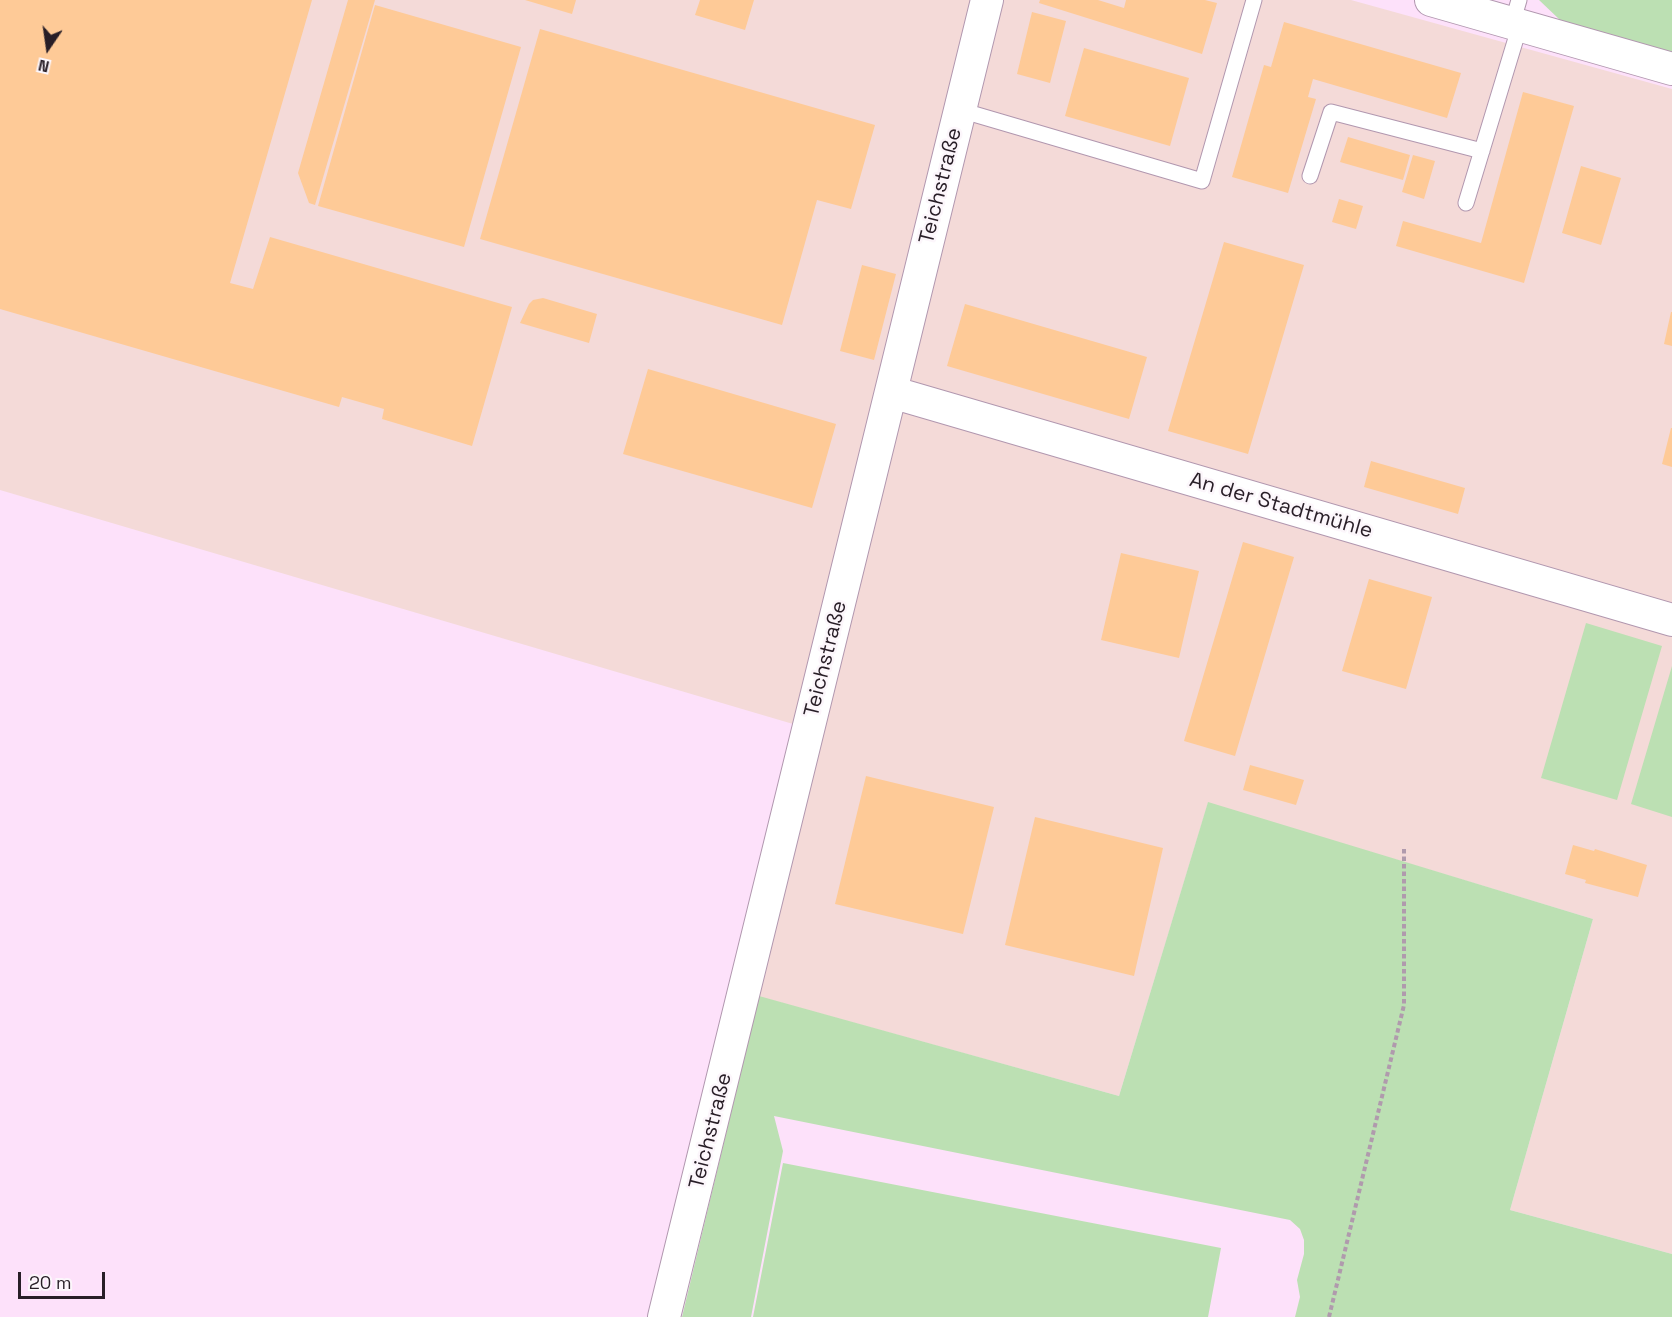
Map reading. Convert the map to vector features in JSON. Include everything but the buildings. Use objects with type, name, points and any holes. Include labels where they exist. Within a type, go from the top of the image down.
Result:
[{"type":"street","name":"Teichstraße","points":[[664,1317],[987,0]]},
{"type":"street","points":[[1431,0],[1517,16],[1672,69]]},
{"type":"street","name":"An der Stadtmühle","points":[[891,392],[1672,620]]},
{"type":"lane","points":[[960,110],[1202,181],[1254,0]]},
{"type":"lane","points":[[1466,203],[1517,16]]},
{"type":"lane","points":[[1310,176],[1331,112],[1482,151]]},
{"type":"path","points":[[1329,1317],[1404,1005],[1404,849]]},
{"type":"shaded area","points":[[0,0],[1351,0],[1672,89],[1672,1254],[1510,1210],[1593,919],[1208,803],[1119,1096],[742,992],[793,724],[0,490]]},
{"type":"green space","points":[[1539,0],[1672,0],[1672,52],[1560,20]]},
{"type":"green space","points":[[1586,623],[1662,646],[1617,800],[1541,778]]},
{"type":"green space","points":[[1672,666],[1672,817],[1631,804]]},
{"type":"green space","points":[[1208,802],[1593,919],[1510,1210],[1672,1254],[1672,1317],[1295,1317],[1300,1297],[1297,1280],[1304,1254],[1304,1240],[1300,1229],[1290,1220],[774,1116],[783,1151],[751,1317],[682,1317],[759,996],[1119,1096]]},
{"type":"green space","points":[[783,1163],[1221,1248],[1208,1317],[753,1317]]}]
